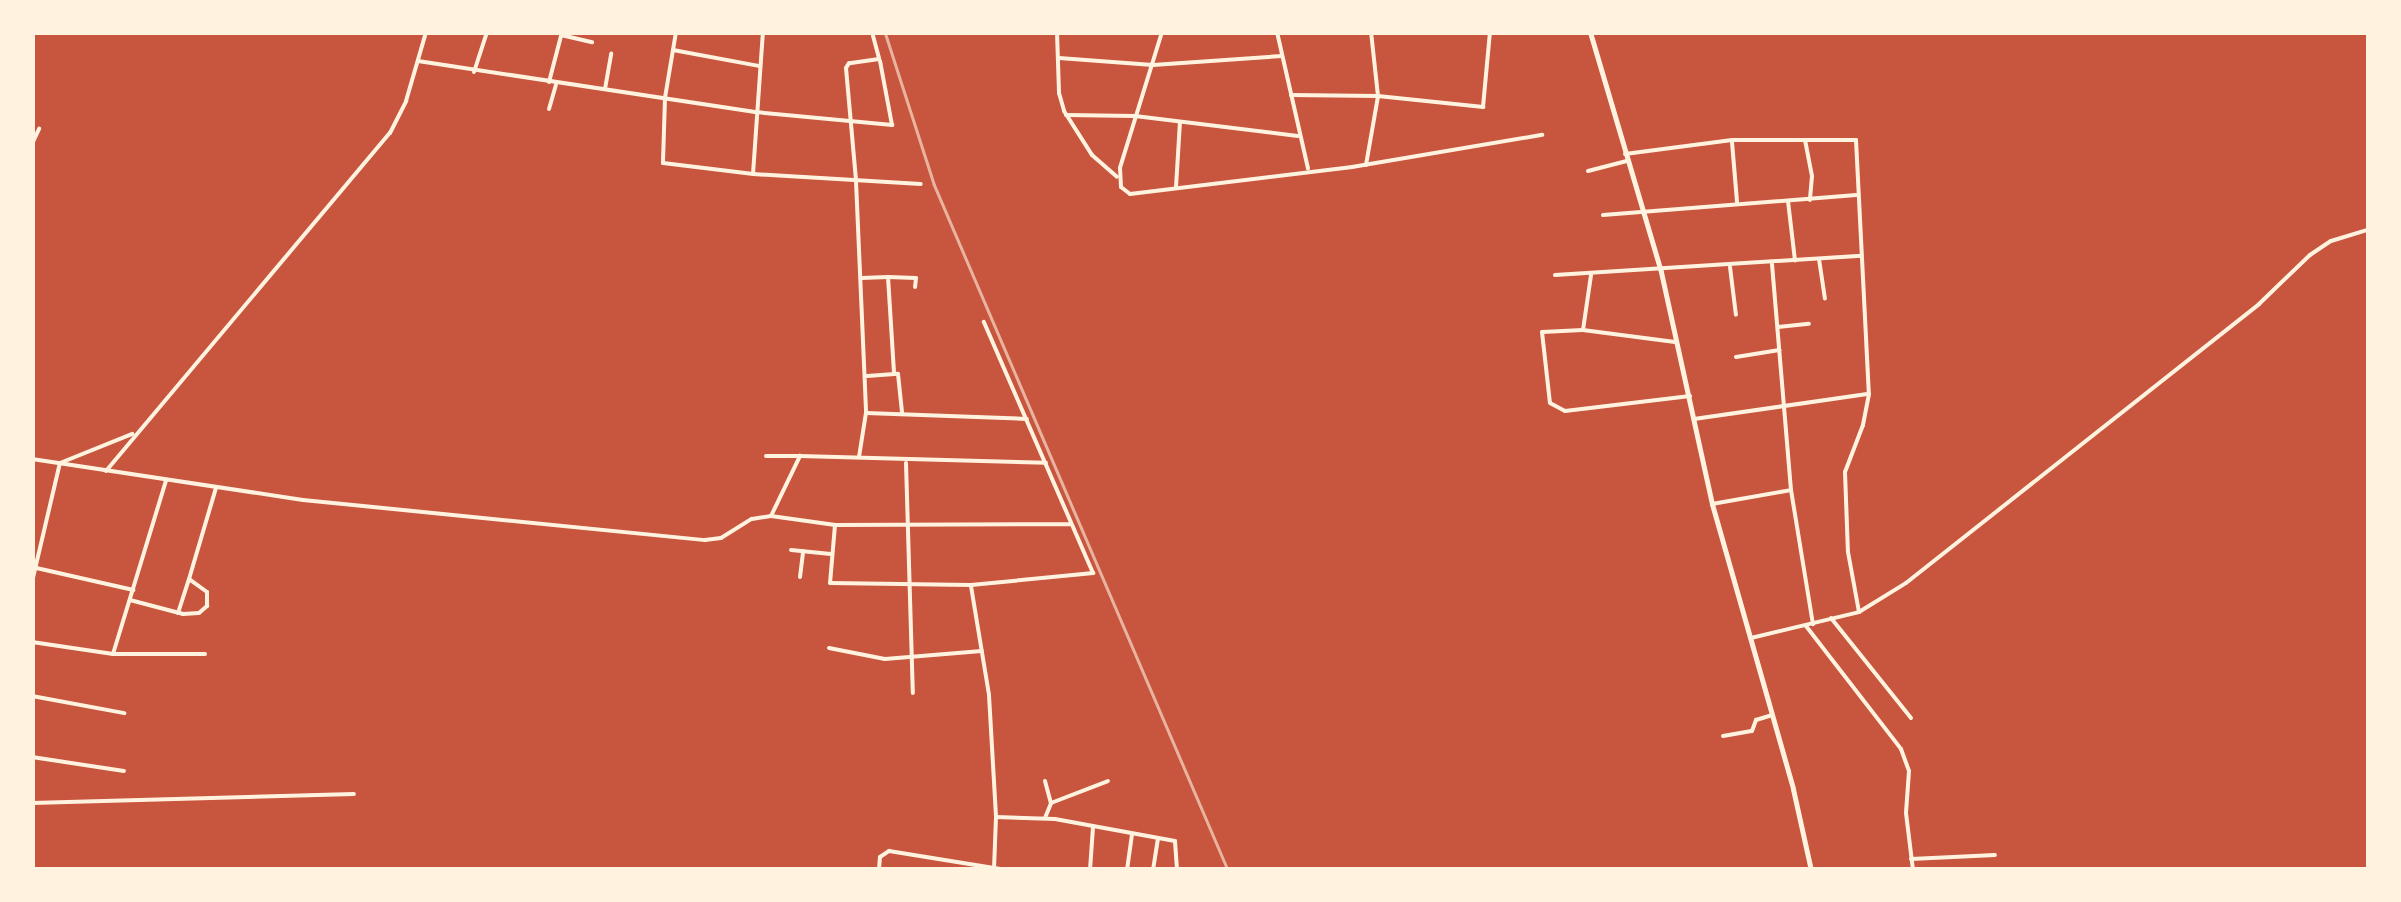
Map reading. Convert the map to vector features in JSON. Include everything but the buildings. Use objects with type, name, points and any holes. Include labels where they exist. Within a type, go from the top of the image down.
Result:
[{"type":"main road","points":[[1590,32],[1660,272],[1712,504],[1811,870]]},
{"type":"street","points":[[106,470],[343,190],[402,112],[426,32]]},
{"type":"street","points":[[474,72],[487,32]]},
{"type":"street","points":[[676,32],[665,98],[663,162],[753,174],[921,184]]},
{"type":"street","points":[[753,174],[763,32]]},
{"type":"street","points":[[418,61],[851,125],[893,124],[872,32]]},
{"type":"street","points":[[1056,32],[1059,93],[1066,115],[1099,164],[1118,178],[1130,194],[1366,164],[1542,135]]},
{"type":"street","points":[[1118,178],[1162,32]]},
{"type":"street","points":[[1277,32],[1308,170]]},
{"type":"street","points":[[1366,164],[1378,96],[1371,32]]},
{"type":"street","points":[[1291,94],[1378,96],[1486,106],[1490,32]]},
{"type":"street","points":[[549,82],[561,34],[592,42]]},
{"type":"street","points":[[673,50],[760,66]]},
{"type":"street","points":[[605,90],[611,54]]},
{"type":"street","points":[[1059,58],[1153,64],[1282,56]]},
{"type":"street","points":[[858,458],[868,376],[846,64],[879,59]]},
{"type":"street","points":[[549,109],[556,84]]},
{"type":"street","points":[[1066,115],[1135,116],[1298,136]]},
{"type":"street","points":[[1176,187],[1180,122]]},
{"type":"street","points":[[32,144],[39,129]]},
{"type":"street","points":[[1732,140],[1737,202]]},
{"type":"street","points":[[1588,172],[1626,157],[1732,140],[1856,140],[1869,394],[1864,425],[1845,472],[1848,552],[1859,612]]},
{"type":"street","points":[[1806,140],[1812,176],[1810,200]]},
{"type":"street","points":[[1603,216],[1643,209],[1856,196]]},
{"type":"street","points":[[1788,200],[1795,261]]},
{"type":"street","points":[[1751,638],[1859,612],[1906,583],[2262,302],[2310,255],[2331,241],[2368,230]]},
{"type":"street","points":[[1555,276],[1861,256]]},
{"type":"street","points":[[1819,260],[1824,300]]},
{"type":"street","points":[[1772,264],[1782,407],[1809,625],[1898,742],[1908,771],[1906,813],[1913,870]]},
{"type":"street","points":[[1730,266],[1736,316]]},
{"type":"street","points":[[1583,330],[1590,275]]},
{"type":"street","points":[[888,277],[894,372],[902,414]]},
{"type":"street","points":[[861,278],[916,278],[915,287]]},
{"type":"street","points":[[836,525],[828,581],[971,585],[1092,575],[984,322]]},
{"type":"street","points":[[1778,327],[1809,324]]},
{"type":"street","points":[[1678,342],[1583,330],[1541,334],[1550,404],[1558,410],[1690,396]]},
{"type":"street","points":[[1736,357],[1779,350]]},
{"type":"street","points":[[868,376],[894,372]]},
{"type":"street","points":[[1694,419],[1869,394]]},
{"type":"street","points":[[866,413],[1026,419]]},
{"type":"street","points":[[60,463],[133,434]]},
{"type":"street","points":[[766,456],[1046,463]]},
{"type":"street","points":[[771,516],[800,456]]},
{"type":"street","points":[[32,459],[166,482],[705,540],[721,538],[752,519],[771,516],[836,525],[1073,524]]},
{"type":"street","points":[[906,461],[913,693]]},
{"type":"street","points":[[32,582],[60,463]]},
{"type":"street","points":[[113,654],[166,482]]},
{"type":"street","points":[[178,613],[216,488]]},
{"type":"street","points":[[1712,504],[1792,490]]},
{"type":"street","points":[[790,550],[831,554]]},
{"type":"street","points":[[800,577],[803,551]]},
{"type":"street","points":[[34,568],[133,590]]},
{"type":"street","points":[[130,600],[178,613],[199,613],[209,602],[206,590],[190,579]]},
{"type":"street","points":[[971,585],[982,651],[996,817],[994,868]]},
{"type":"street","points":[[1831,618],[1911,718]]},
{"type":"street","points":[[32,642],[113,654],[205,654]]},
{"type":"street","points":[[829,648],[885,659],[982,651]]},
{"type":"street","points":[[32,696],[124,712]]},
{"type":"street","points":[[1723,736],[1752,732],[1756,720],[1772,715]]},
{"type":"street","points":[[32,757],[124,771]]},
{"type":"street","points":[[1045,781],[1051,803],[1045,818]]},
{"type":"street","points":[[1051,803],[1108,782]]},
{"type":"street","points":[[32,803],[354,794]]},
{"type":"street","points":[[996,817],[1045,818],[1176,843],[1177,870]]},
{"type":"street","points":[[1090,870],[1093,827]]},
{"type":"street","points":[[1126,870],[1132,835]]},
{"type":"street","points":[[1152,870],[1158,839]]},
{"type":"street","points":[[879,870],[880,857],[889,850],[1006,870]]},
{"type":"street","points":[[1912,860],[1995,855]]},
{"type":"railway","points":[[885,32],[934,184],[1228,870]]}]
